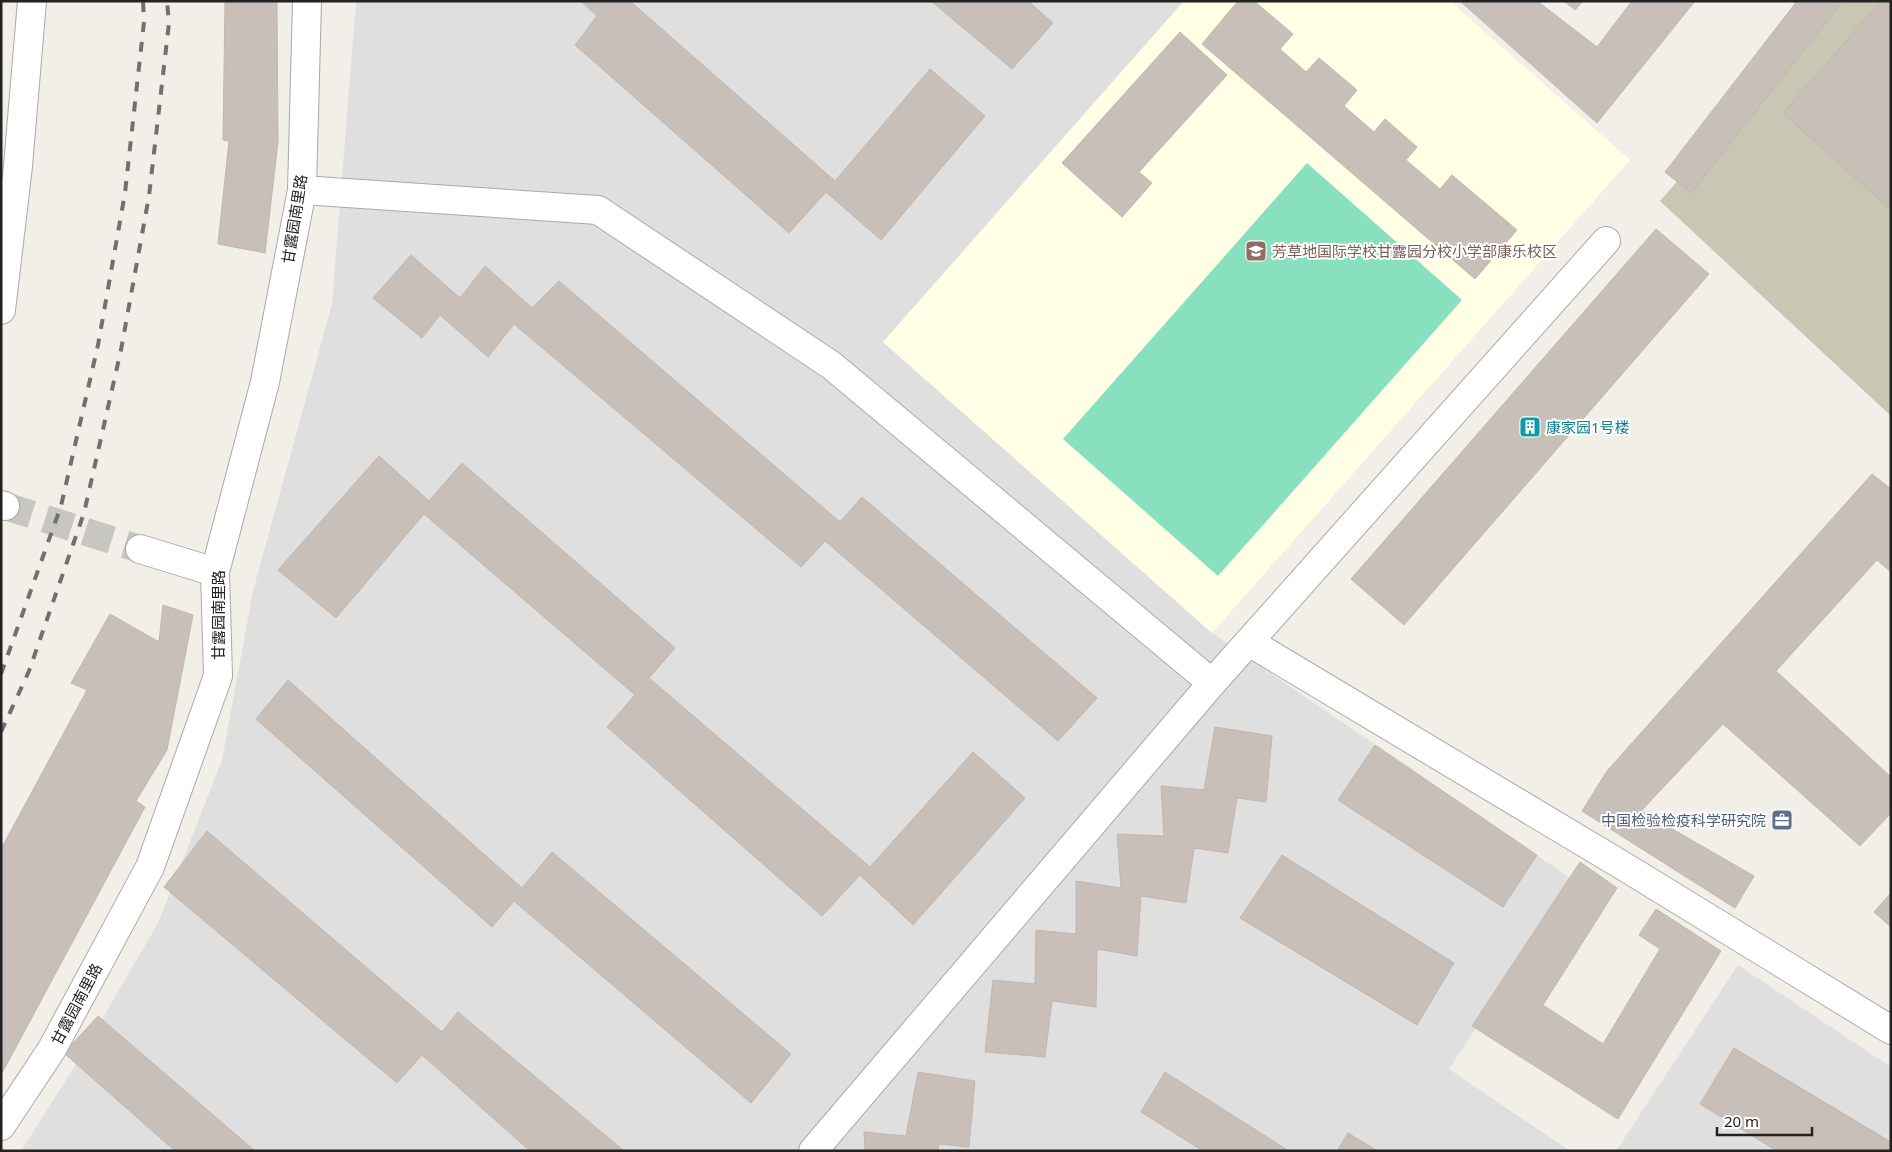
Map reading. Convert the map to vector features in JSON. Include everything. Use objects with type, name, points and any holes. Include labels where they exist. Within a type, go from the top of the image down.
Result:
[{"type":"street","points":[[1,310],[18,166],[32,1]]},
{"type":"street","name":"甘露园南里路","points":[[1,1126],[52,1049],[150,867],[218,676],[215,572],[264,382],[302,190],[307,1]]},
{"type":"street","points":[[302,190],[598,210],[831,365],[1212,683]]},
{"type":"street","points":[[813,1151],[1212,683],[1606,240]]},
{"type":"street","points":[[140,548],[215,572]]},
{"type":"street","points":[[1249,642],[1626,867],[1891,1030]]},
{"type":"shaded area","points":[[356,1],[1184,1],[883,342],[1212,633],[1573,880],[1449,1069],[1570,1151],[21,1151],[71,1072],[158,923],[222,760],[253,591],[332,304]]},
{"type":"shaded area","name":"芳草地国际学校甘露园分校小学部康乐校区","points":[[1184,1],[1450,1],[1630,160],[1212,633],[883,342]]},
{"type":"shaded area","points":[[1835,1],[1891,1],[1891,416],[1660,201]]},
{"type":"shaded area","points":[[1738,965],[1891,1067],[1891,1151],[1616,1151]]},
{"type":"green space","points":[[1307,163],[1462,300],[1218,576],[1063,439]]},
{"type":"building","points":[[225,1],[277,1],[278,142],[265,253],[218,244],[229,141],[223,140]]},
{"type":"building","points":[[581,1],[630,1],[835,181],[930,69],[985,116],[881,240],[826,192],[789,233],[575,45],[597,16]]},
{"type":"building","points":[[931,1],[1028,1],[1053,23],[1012,69]]},
{"type":"building","points":[[1238,1],[1254,1],[1293,34],[1280,49],[1306,72],[1319,58],[1357,90],[1344,106],[1374,132],[1385,119],[1417,147],[1406,160],[1440,189],[1452,175],[1517,230],[1475,279],[1202,44]]},
{"type":"building","points":[[1460,1],[1537,1],[1597,47],[1632,1],[1695,1],[1597,123]]},
{"type":"building","points":[[1564,1],[1583,1],[1575,10]]},
{"type":"building","points":[[1797,1],[1843,1],[1691,193],[1665,172]]},
{"type":"building","points":[[1881,1],[1891,1],[1891,210],[1783,113]]},
{"type":"building","points":[[1180,32],[1227,75],[1139,172],[1152,183],[1122,217],[1062,163]]},
{"type":"building","name":"康家园1号楼","points":[[1656,229],[1709,274],[1404,625],[1351,579]]},
{"type":"building","points":[[411,255],[460,298],[485,266],[532,308],[559,281],[840,522],[862,497],[1097,698],[1058,741],[825,541],[801,567],[514,324],[488,357],[440,315],[422,338],[373,298]]},
{"type":"building","points":[[379,456],[429,501],[462,463],[675,648],[649,678],[870,867],[973,752],[1025,798],[913,925],[860,875],[822,916],[607,727],[635,695],[424,514],[336,618],[278,570]]},
{"type":"building","points":[[1872,474],[1891,489],[1891,572],[1877,560],[1776,671],[1891,777],[1891,813],[1860,846],[1723,724],[1641,811],[1754,876],[1735,908],[1582,811],[1607,771]]},
{"type":"building","points":[[163,605],[193,615],[167,750],[136,801],[145,807],[1,1075],[1,849],[87,690],[71,683],[110,614],[159,642]]},
{"type":"building","points":[[288,680],[522,888],[552,852],[791,1054],[751,1103],[514,901],[492,927],[256,719]]},
{"type":"building","points":[[1215,727],[1272,736],[1266,802],[1237,798],[1228,853],[1194,848],[1186,903],[1141,896],[1137,956],[1097,949],[1096,1007],[1052,1001],[1045,1057],[985,1052],[993,980],[1035,984],[1036,930],[1076,934],[1076,881],[1121,888],[1117,834],[1164,836],[1161,786],[1204,790]]},
{"type":"building","points":[[1375,745],[1537,855],[1503,907],[1338,800]]},
{"type":"building","points":[[207,831],[442,1032],[458,1012],[624,1151],[530,1151],[422,1055],[397,1083],[164,887]]},
{"type":"building","points":[[1282,855],[1454,963],[1417,1025],[1240,918]]},
{"type":"building","points":[[1580,862],[1617,888],[1543,1005],[1603,1044],[1660,949],[1639,935],[1656,909],[1721,951],[1618,1119],[1472,1026]]},
{"type":"building","points":[[1891,893],[1891,927],[1874,912]]},
{"type":"building","points":[[98,1016],[255,1151],[175,1151],[64,1053]]},
{"type":"building","points":[[1734,1048],[1891,1142],[1891,1151],[1777,1151],[1700,1104]]},
{"type":"building","points":[[918,1072],[975,1081],[969,1147],[939,1144],[938,1151],[865,1151],[864,1132],[906,1136]]},
{"type":"building","points":[[1165,1072],[1289,1151],[1203,1151],[1141,1112]]},
{"type":"building","points":[[1348,1133],[1378,1151],[1337,1151]]},
{"type":"tunnel","points":[[5,506],[140,549]]},
{"type":"railway","points":[[1,674],[61,506],[98,345],[125,193],[144,22],[143,1]]},
{"type":"railway","points":[[1,732],[29,671],[84,513],[121,350],[149,196],[169,23],[167,1]]},
{"type":"place","name":"芳草地国际学校甘露园分校小学部康乐校区","points":[[1256,251]]},
{"type":"place","name":"康家园1号楼","points":[[1530,427]]},
{"type":"place","name":"中国检验检疫科学研究院","points":[[1782,820]]}]
